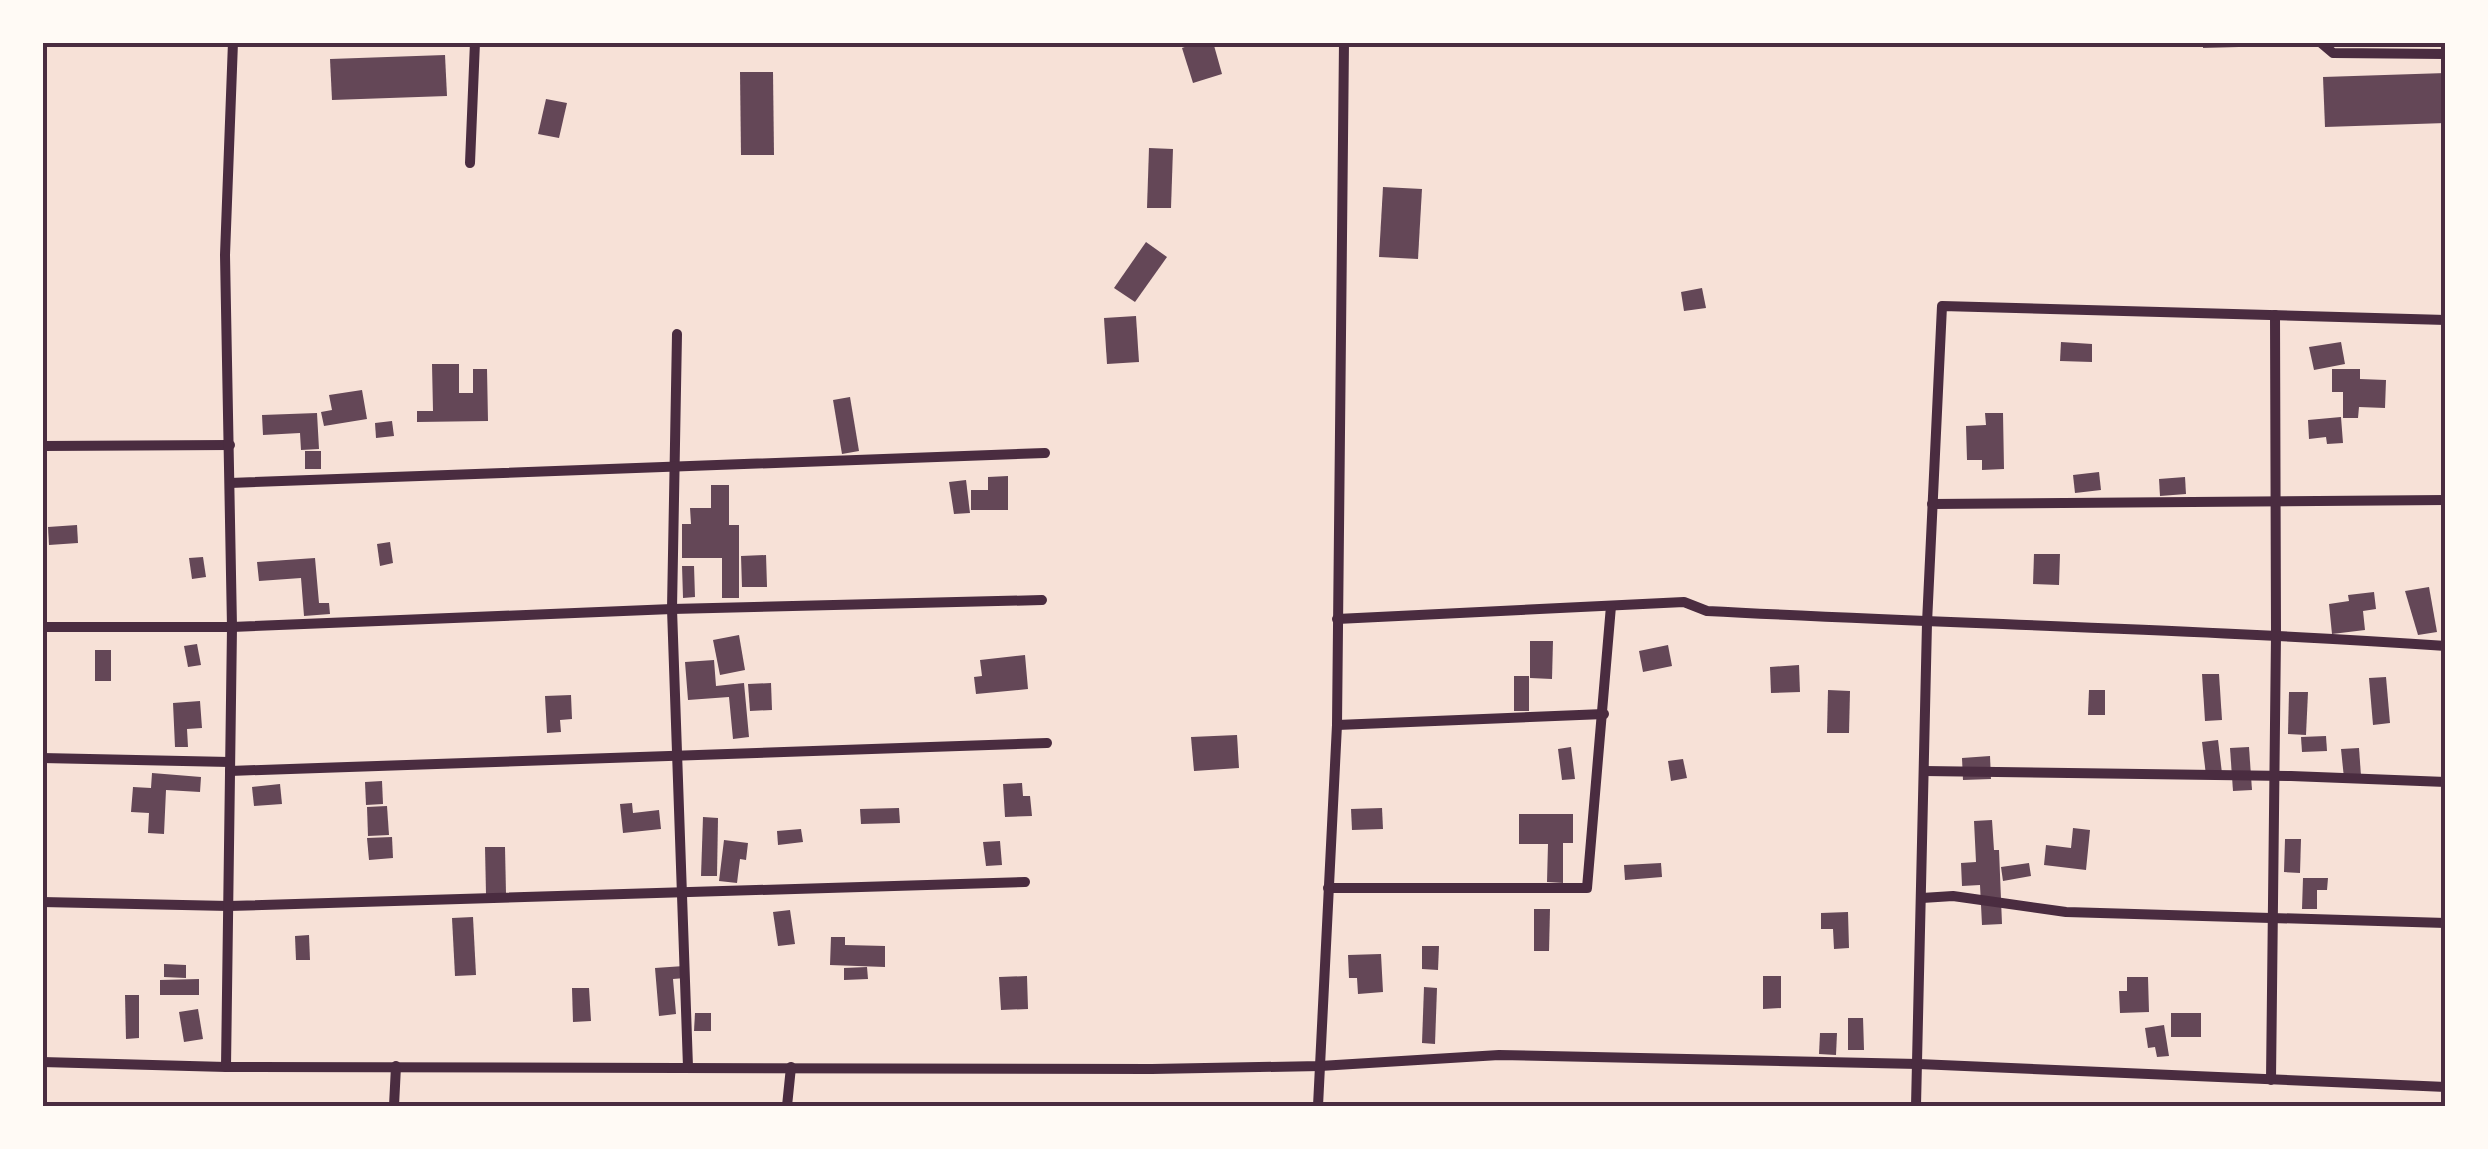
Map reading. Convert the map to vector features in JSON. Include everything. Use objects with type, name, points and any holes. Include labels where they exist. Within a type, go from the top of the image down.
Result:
[{"type":"street","points":[[226,1067],[232,628],[225,255],[233,42]]},
{"type":"street","points":[[470,162],[475,42]]},
{"type":"street","points":[[1318,1106],[1336,725],[1344,42]]},
{"type":"street","points":[[2320,42],[2333,53],[2446,54]]},
{"type":"street","points":[[1916,1106],[1927,622],[1942,306],[2446,320]]},
{"type":"street","points":[[2271,1080],[2276,635],[2274,315]]},
{"type":"street","points":[[678,334],[672,609],[688,1067]]},
{"type":"street","points":[[42,446],[230,446]]},
{"type":"street","points":[[230,483],[1044,453]]},
{"type":"street","points":[[1932,504],[2446,500]]},
{"type":"street","points":[[42,627],[232,628],[672,609],[1042,600]]},
{"type":"street","points":[[1338,619],[1684,602],[1707,610],[2446,646]]},
{"type":"street","points":[[1328,888],[1587,888],[1611,606]]},
{"type":"street","points":[[1336,725],[1604,714]]},
{"type":"street","points":[[42,758],[230,766],[1047,743]]},
{"type":"street","points":[[1924,771],[2446,782]]},
{"type":"street","points":[[42,902],[228,906],[1026,882]]},
{"type":"street","points":[[1922,898],[1952,896],[2066,912],[2446,923]]},
{"type":"street","points":[[42,1062],[226,1067],[1320,1066],[1499,1055],[1918,1064],[2446,1088]]},
{"type":"street","points":[[394,1106],[396,1066]]},
{"type":"street","points":[[787,1106],[791,1068]]},
{"type":"building","points":[[1213,42],[1222,74],[1193,83],[1182,48]]},
{"type":"building","points":[[2203,42],[2275,42],[2275,46],[2203,48]]},
{"type":"building","points":[[445,55],[447,96],[332,100],[330,59]]},
{"type":"building","points":[[740,72],[773,72],[774,155],[741,155]]},
{"type":"building","points":[[2446,73],[2446,123],[2325,127],[2323,77]]},
{"type":"building","points":[[546,99],[567,103],[559,138],[538,134]]},
{"type":"building","points":[[1149,148],[1173,149],[1171,208],[1147,208]]},
{"type":"building","points":[[1383,187],[1422,189],[1418,259],[1379,257]]},
{"type":"building","points":[[1146,242],[1167,257],[1135,302],[1114,288]]},
{"type":"building","points":[[1702,288],[1706,308],[1684,311],[1681,292]]},
{"type":"building","points":[[1136,316],[1139,362],[1107,364],[1104,318]]},
{"type":"building","points":[[2061,342],[2092,344],[2092,362],[2060,361]]},
{"type":"building","points":[[2341,342],[2345,364],[2314,370],[2309,347]]},
{"type":"building","points":[[432,364],[459,364],[459,393],[473,393],[473,369],[487,369],[488,421],[417,422],[417,411],[433,411]]},
{"type":"building","points":[[2332,369],[2360,369],[2360,379],[2386,380],[2385,408],[2359,407],[2358,418],[2343,418],[2343,392],[2332,392]]},
{"type":"building","points":[[362,390],[367,419],[324,426],[321,412],[332,410],[329,395]]},
{"type":"building","points":[[850,397],[859,451],[842,454],[833,400]]},
{"type":"building","points":[[317,413],[319,449],[301,450],[300,433],[263,435],[262,415]]},
{"type":"building","points":[[1985,413],[2003,413],[2004,469],[1982,470],[1982,460],[1967,460],[1966,426],[1986,425]]},
{"type":"building","points":[[2341,417],[2343,443],[2327,444],[2326,437],[2309,439],[2308,420]]},
{"type":"building","points":[[392,421],[394,436],[376,438],[375,423]]},
{"type":"building","points":[[305,451],[321,451],[321,469],[305,469]]},
{"type":"building","points":[[2099,472],[2101,490],[2075,493],[2073,475]]},
{"type":"building","points":[[1008,476],[1008,510],[971,510],[971,490],[988,490],[988,477]]},
{"type":"building","points":[[2185,477],[2186,494],[2160,496],[2159,479]]},
{"type":"building","points":[[966,480],[970,513],[954,514],[949,482]]},
{"type":"building","points":[[711,485],[729,485],[729,525],[739,525],[739,598],[722,598],[722,558],[682,558],[682,524],[691,524],[690,508],[711,508]]},
{"type":"building","points":[[77,525],[78,543],[49,545],[48,527]]},
{"type":"building","points":[[390,542],[393,563],[380,566],[377,544]]},
{"type":"building","points":[[2034,554],[2060,554],[2059,585],[2033,584]]},
{"type":"building","points":[[766,555],[767,587],[742,587],[741,556]]},
{"type":"building","points":[[203,557],[206,577],[192,579],[189,558]]},
{"type":"building","points":[[315,558],[319,603],[329,603],[330,614],[304,616],[301,578],[259,581],[257,562]]},
{"type":"building","points":[[682,566],[694,566],[695,597],[683,598]]},
{"type":"building","points":[[2429,587],[2437,632],[2418,635],[2405,591]]},
{"type":"building","points":[[2374,592],[2376,609],[2363,611],[2365,630],[2332,634],[2329,604],[2349,601],[2348,595]]},
{"type":"building","points":[[739,635],[745,670],[720,675],[713,640]]},
{"type":"building","points":[[1530,641],[1553,641],[1552,679],[1530,678]]},
{"type":"building","points":[[197,644],[201,665],[188,667],[184,646]]},
{"type":"building","points":[[1668,645],[1672,666],[1643,672],[1639,651]]},
{"type":"building","points":[[95,650],[111,650],[111,681],[95,681]]},
{"type":"building","points":[[1025,655],[1028,689],[976,694],[974,677],[982,676],[980,660]]},
{"type":"building","points":[[714,660],[716,686],[744,683],[749,737],[733,739],[729,697],[688,700],[685,662]]},
{"type":"building","points":[[1799,665],[1800,692],[1771,693],[1770,667]]},
{"type":"building","points":[[2202,674],[2219,674],[2222,720],[2205,721]]},
{"type":"building","points":[[1514,676],[1529,676],[1529,711],[1514,711]]},
{"type":"building","points":[[2386,677],[2390,723],[2373,725],[2369,678]]},
{"type":"building","points":[[771,683],[772,710],[750,711],[748,684]]},
{"type":"building","points":[[1828,690],[1850,691],[1849,733],[1827,733]]},
{"type":"building","points":[[2089,690],[2105,690],[2105,715],[2088,715]]},
{"type":"building","points":[[2289,692],[2308,692],[2306,735],[2288,734]]},
{"type":"building","points":[[571,695],[572,719],[560,720],[561,732],[547,733],[545,696]]},
{"type":"building","points":[[200,701],[202,728],[187,729],[188,747],[175,747],[173,703]]},
{"type":"building","points":[[1237,735],[1239,768],[1194,771],[1191,737]]},
{"type":"building","points":[[2326,736],[2327,751],[2302,752],[2301,737]]},
{"type":"building","points":[[2218,740],[2222,773],[2206,775],[2202,742]]},
{"type":"building","points":[[1571,747],[1575,779],[1562,780],[1558,749]]},
{"type":"building","points":[[2249,747],[2252,790],[2233,791],[2230,748]]},
{"type":"building","points":[[2359,748],[2361,776],[2344,778],[2341,749]]},
{"type":"building","points":[[1990,756],[1991,779],[1963,780],[1962,758]]},
{"type":"building","points":[[1683,759],[1687,778],[1671,781],[1668,761]]},
{"type":"building","points":[[152,773],[201,777],[200,792],[166,790],[164,834],[148,833],[149,813],[131,812],[133,787],[151,788]]},
{"type":"building","points":[[382,781],[383,804],[366,805],[365,782]]},
{"type":"building","points":[[1022,783],[1023,796],[1030,796],[1032,816],[1005,817],[1003,784]]},
{"type":"building","points":[[280,784],[282,804],[254,806],[252,787]]},
{"type":"building","points":[[632,803],[633,813],[659,810],[661,829],[623,833],[620,804]]},
{"type":"building","points":[[387,806],[389,835],[368,836],[367,807]]},
{"type":"building","points":[[899,808],[900,823],[861,824],[860,809]]},
{"type":"building","points":[[1382,808],[1383,829],[1352,830],[1351,809]]},
{"type":"building","points":[[1519,814],[1573,814],[1573,843],[1563,843],[1563,883],[1547,882],[1548,844],[1519,844]]},
{"type":"building","points":[[703,817],[718,818],[717,876],[701,876]]},
{"type":"building","points":[[1992,820],[1994,850],[1999,850],[2002,924],[1982,925],[1980,885],[1962,886],[1961,863],[1976,862],[1974,821]]},
{"type":"building","points":[[2073,828],[2090,830],[2086,870],[2044,865],[2046,845],[2071,848]]},
{"type":"building","points":[[801,829],[803,842],[778,845],[777,831]]},
{"type":"building","points":[[392,837],[393,858],[369,860],[367,838]]},
{"type":"building","points":[[2285,839],[2301,839],[2300,873],[2284,872]]},
{"type":"building","points":[[724,840],[748,843],[746,860],[740,859],[737,883],[719,881]]},
{"type":"building","points":[[1000,841],[1002,865],[986,866],[983,842]]},
{"type":"building","points":[[485,847],[505,847],[506,894],[486,894]]},
{"type":"building","points":[[1661,863],[1662,877],[1625,880],[1624,865]]},
{"type":"building","points":[[2029,863],[2031,876],[2003,881],[2001,867]]},
{"type":"building","points":[[2303,878],[2328,878],[2327,890],[2317,890],[2317,909],[2302,909]]},
{"type":"building","points":[[1534,909],[1550,909],[1549,951],[1534,951]]},
{"type":"building","points":[[790,910],[795,944],[778,946],[773,912]]},
{"type":"building","points":[[1848,912],[1849,948],[1834,949],[1833,929],[1821,929],[1821,913]]},
{"type":"building","points":[[473,917],[476,975],[455,976],[452,918]]},
{"type":"building","points":[[309,935],[310,960],[296,960],[295,936]]},
{"type":"building","points":[[831,937],[845,937],[845,945],[885,946],[885,967],[830,965]]},
{"type":"building","points":[[1422,946],[1439,946],[1438,970],[1422,969]]},
{"type":"building","points":[[1381,954],[1383,992],[1358,994],[1357,978],[1349,978],[1348,955]]},
{"type":"building","points":[[164,964],[186,965],[186,978],[164,977]]},
{"type":"building","points":[[684,966],[685,978],[673,979],[676,1014],[659,1016],[655,968]]},
{"type":"building","points":[[867,967],[868,979],[844,980],[844,968]]},
{"type":"building","points":[[1027,976],[1028,1009],[1001,1010],[999,977]]},
{"type":"building","points":[[1763,976],[1781,976],[1781,1008],[1763,1009]]},
{"type":"building","points":[[2127,977],[2148,977],[2149,1012],[2120,1013],[2119,991],[2127,991]]},
{"type":"building","points":[[199,979],[199,995],[160,995],[160,980]]},
{"type":"building","points":[[1424,987],[1437,988],[1435,1044],[1422,1043]]},
{"type":"building","points":[[572,988],[589,988],[591,1021],[573,1022]]},
{"type":"building","points":[[125,995],[139,995],[139,1038],[126,1039]]},
{"type":"building","points":[[198,1009],[203,1039],[184,1042],[179,1012]]},
{"type":"building","points":[[695,1013],[711,1013],[711,1031],[694,1031]]},
{"type":"building","points":[[2171,1013],[2201,1013],[2201,1037],[2171,1037]]},
{"type":"building","points":[[1848,1018],[1863,1018],[1864,1050],[1848,1050]]},
{"type":"building","points":[[2164,1025],[2169,1056],[2157,1057],[2155,1047],[2148,1048],[2145,1028]]},
{"type":"building","points":[[1820,1033],[1837,1033],[1836,1055],[1819,1054]]}]
